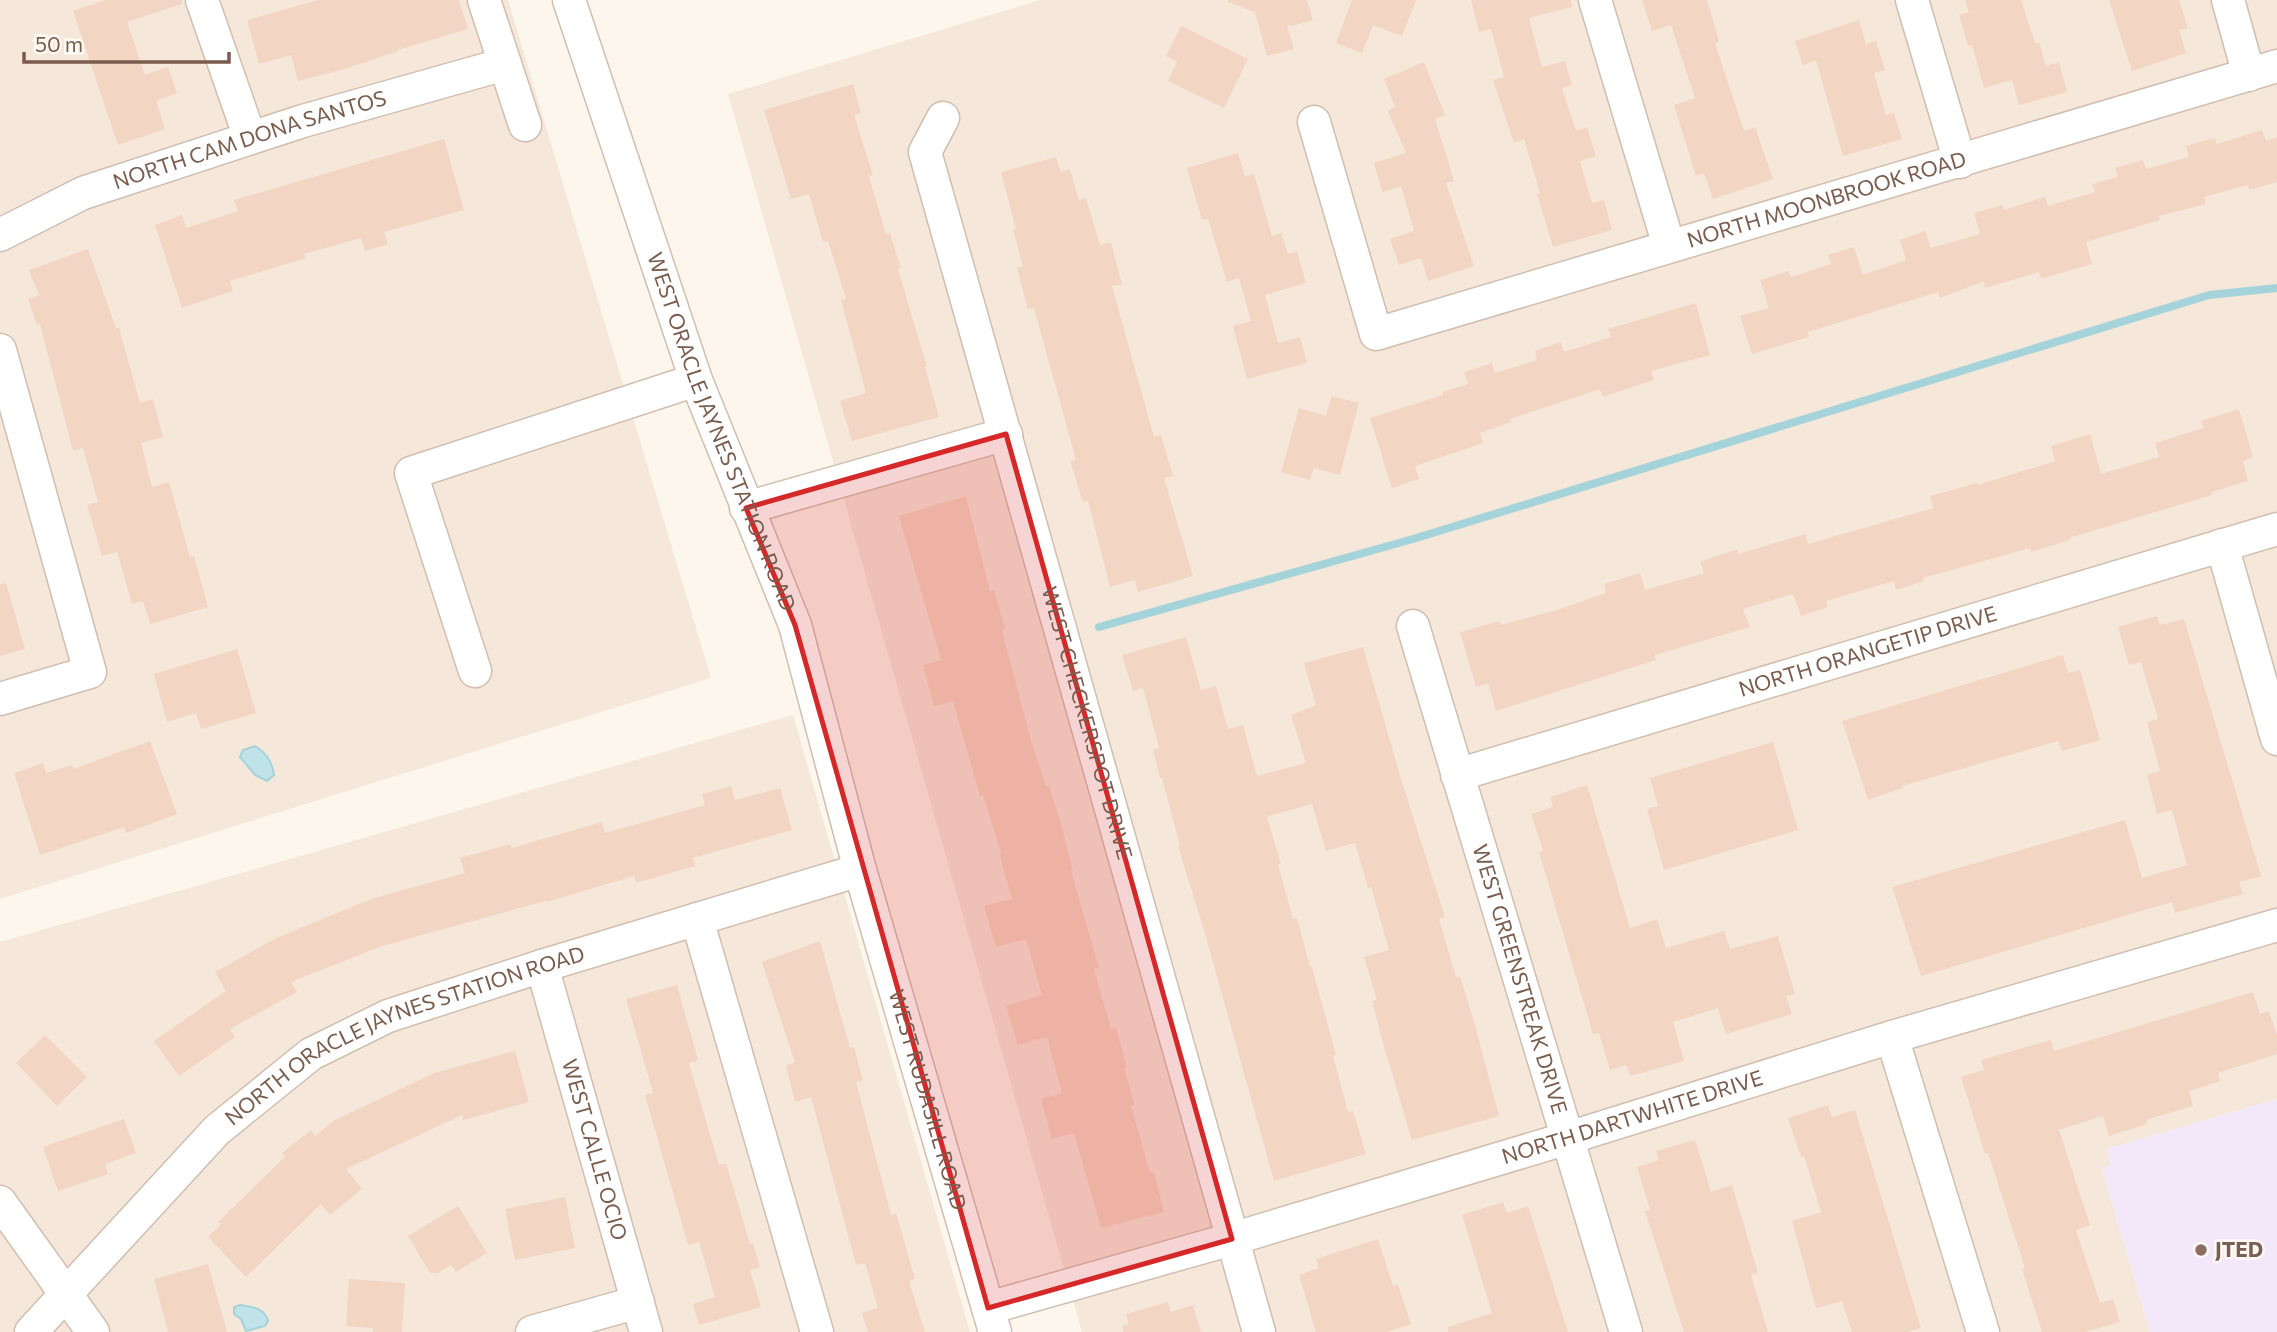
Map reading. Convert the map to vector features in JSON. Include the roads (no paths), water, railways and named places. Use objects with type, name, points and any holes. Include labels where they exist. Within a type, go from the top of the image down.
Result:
[{"type":"street","points":[[202,0],[250,138]]},
{"type":"street","points":[[484,0],[526,125]]},
{"type":"street","name":"WEST ORACLE JAYNES STATION ROAD","points":[[569,0],[696,380],[795,625],[860,870]]},
{"type":"street","points":[[1595,0],[1670,246]]},
{"type":"street","points":[[1912,0],[1960,162]]},
{"type":"street","points":[[2228,0],[2263,70]]},
{"type":"street","name":"NORTH CAM DONA SANTOS","points":[[0,235],[83,193],[250,138],[505,64]]},
{"type":"street","name":"NORTH MOONBROOK ROAD","points":[[1314,122],[1376,334],[2263,70]]},
{"type":"street","name":"WEST CHECKERSPOT DRIVE","points":[[943,118],[925,152],[1259,1332]]},
{"type":"street","points":[[0,350],[90,672],[0,699]]},
{"type":"street","points":[[475,671],[411,473],[696,380]]},
{"type":"street","points":[[746,508],[1006,434]]},
{"type":"street","name":"NORTH ORANGETIP DRIVE","points":[[1457,775],[2277,528]]},
{"type":"street","points":[[2222,545],[2277,739]]},
{"type":"street","name":"WEST GREENSTREAK DRIVE","points":[[1413,626],[1626,1332]]},
{"type":"street","name":"NORTH ORACLE JAYNES STATION ROAD","points":[[31,1332],[216,1130],[312,1054],[388,1016],[542,966],[860,870]]},
{"type":"street","name":"WEST RUDASILL ROAD","points":[[860,870],[991,1320]]},
{"type":"street","points":[[697,919],[817,1332]]},
{"type":"street","name":"NORTH DARTWHITE DRIVE","points":[[991,1320],[1232,1239],[1892,1037],[2277,925]]},
{"type":"street","name":"WEST CALLE OCIO","points":[[542,966],[642,1317]]},
{"type":"street","points":[[1892,1037],[1983,1332]]},
{"type":"street","points":[[0,1202],[93,1332]]},
{"type":"street","points":[[533,1332],[642,1317]]},
{"type":"water","points":[[255,746],[272,766],[274,775],[267,781],[255,775],[240,757],[243,750]]},
{"type":"water","points":[[240,1305],[264,1313],[268,1321],[265,1326],[246,1331],[241,1319],[234,1314],[234,1307]]},
{"type":"waterway","points":[[1099,627],[1413,539],[2209,295],[2277,288]]},
{"type":"place","name":"JTED","points":[[2201,1250]]}]
